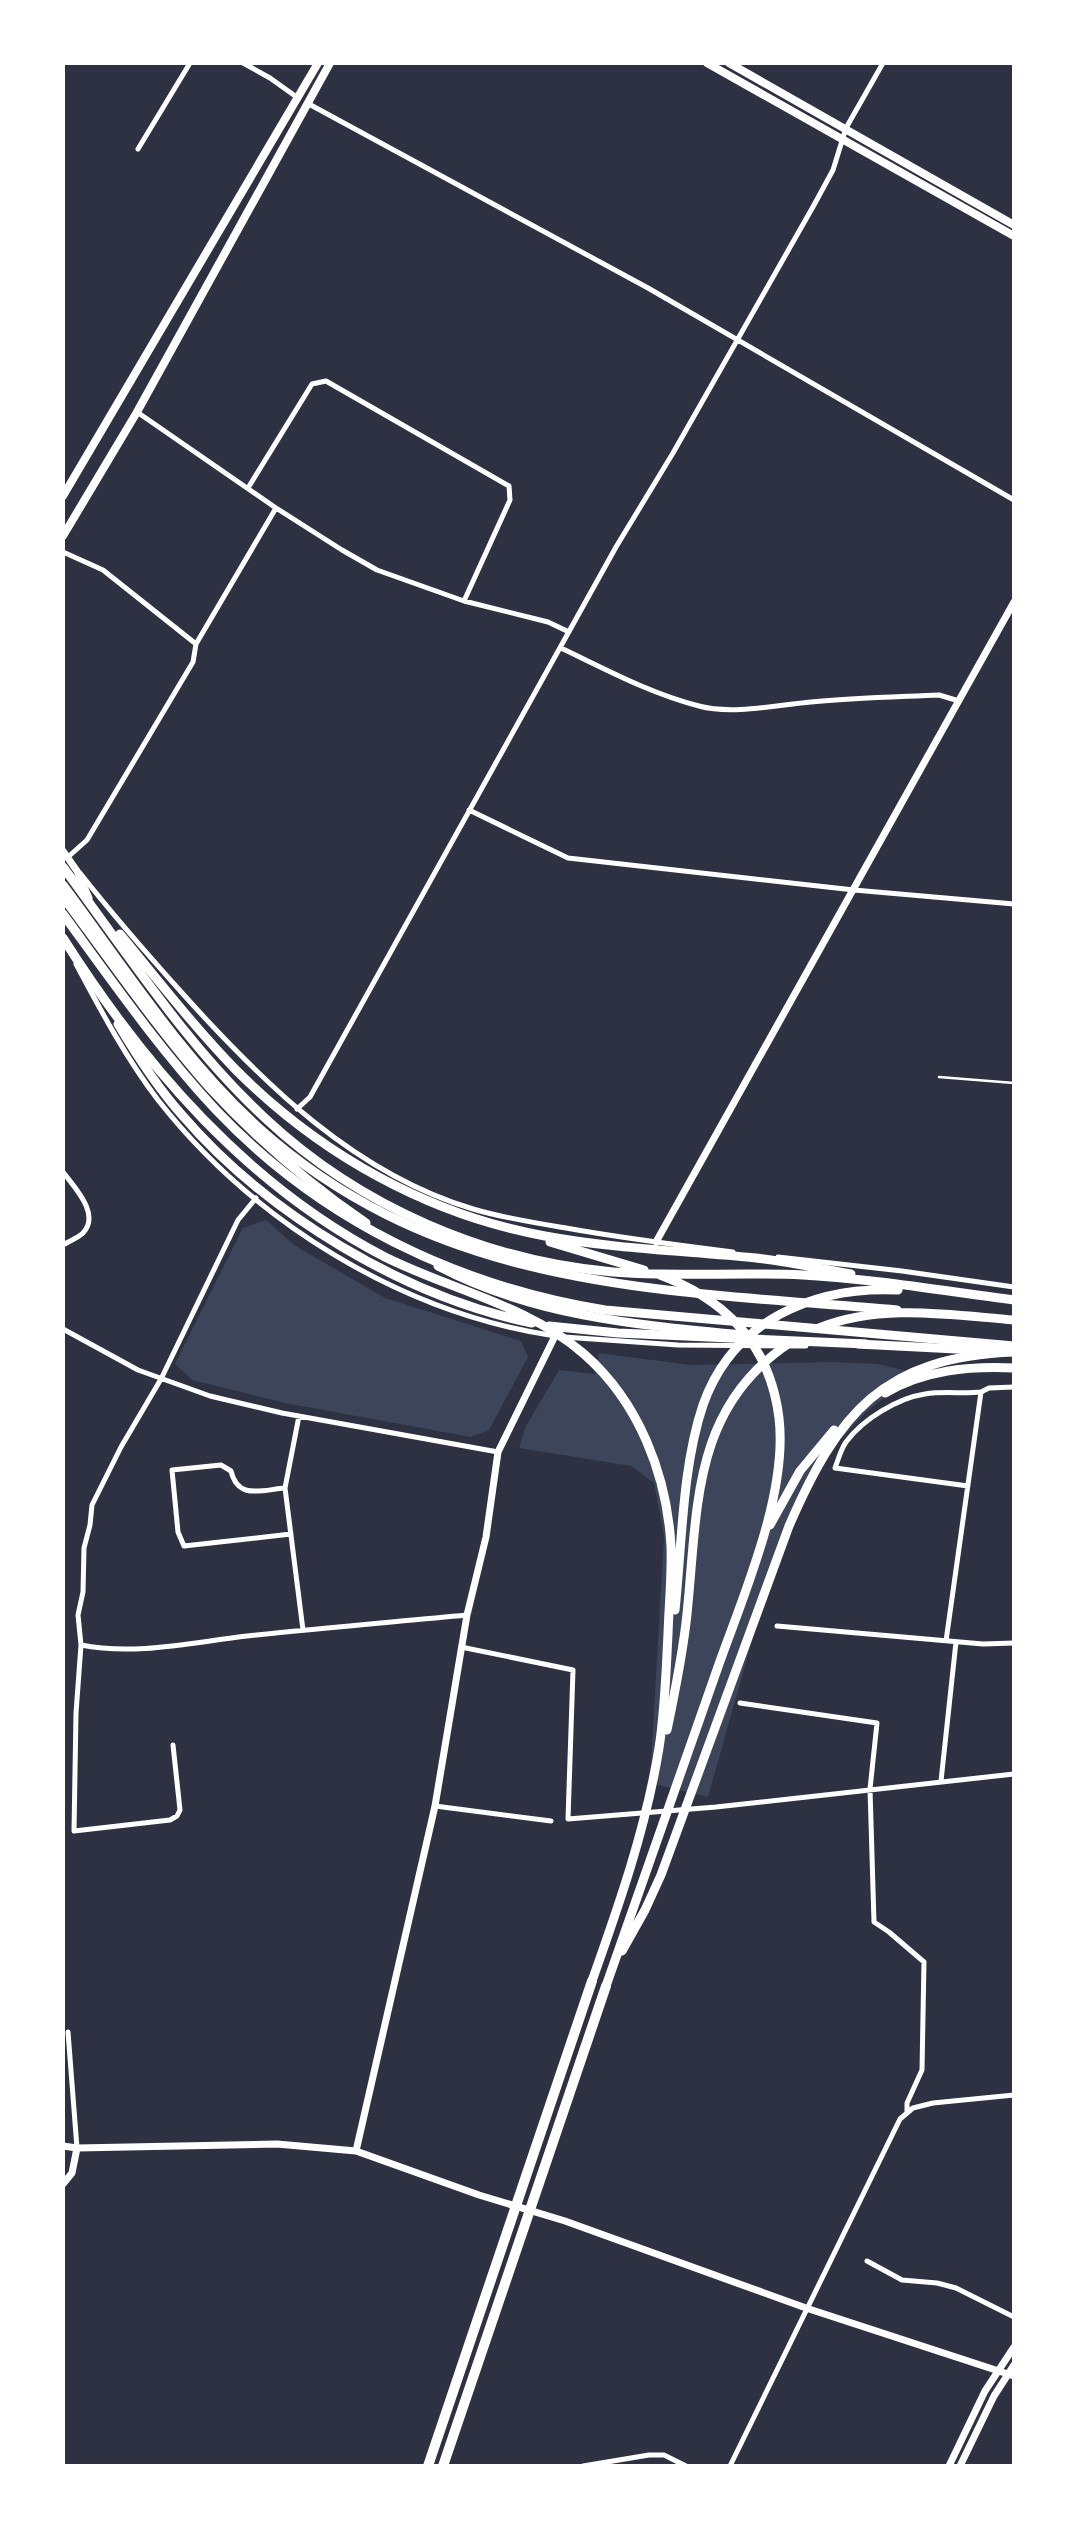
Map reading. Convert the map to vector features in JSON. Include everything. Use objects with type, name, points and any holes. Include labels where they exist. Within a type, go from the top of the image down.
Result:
[{"type":"highway","points":[[428,2466],[592,1981]]},
{"type":"highway","points":[[443,2466],[606,1986]]},
{"type":"main road","points":[[63,496],[318,63]]},
{"type":"main road","points":[[63,536],[137,411],[330,63]]},
{"type":"main road","points":[[707,63],[1014,236]]},
{"type":"main road","points":[[729,63],[1014,225]]},
{"type":"main road","points":[[63,867],[209,1041],[272,1103],[317,1138],[375,1175],[423,1199],[491,1224],[627,1264],[682,1284],[726,1311],[748,1335],[769,1378],[777,1406],[780,1433],[776,1482],[750,1576]]},
{"type":"main road","points":[[63,867],[182,1026],[252,1106],[299,1148],[331,1171],[367,1194],[424,1223],[505,1251],[594,1270],[825,1277],[1014,1302]]},
{"type":"main road","points":[[63,885],[196,1072],[255,1133],[338,1203],[398,1244],[442,1268],[513,1298],[590,1317],[725,1333],[866,1344],[960,1350],[1014,1350]]},
{"type":"main road","points":[[63,897],[195,1059],[260,1128],[344,1191],[372,1208],[429,1235],[519,1265],[617,1283],[728,1296],[1014,1320]]},
{"type":"main road","points":[[63,916],[174,1062],[240,1134],[279,1168],[331,1206],[429,1260],[506,1289],[605,1310],[1014,1350]]},
{"type":"main road","points":[[63,939],[170,1102],[208,1143],[297,1217],[356,1254],[418,1285],[478,1309],[520,1321],[580,1330],[866,1344]]},
{"type":"main road","points":[[86,973],[183,1098],[229,1145],[277,1188],[322,1220],[382,1255],[517,1312],[549,1329],[586,1356],[611,1383],[645,1438],[659,1474],[667,1511],[671,1574],[663,1718]]},
{"type":"main road","points":[[491,1224],[587,1242],[784,1262],[962,1297]]},
{"type":"main road","points":[[636,1847],[656,1769],[691,1455],[704,1404],[722,1368],[747,1338],[769,1320],[794,1306],[823,1296],[856,1291],[894,1290],[1014,1302]]},
{"type":"main road","points":[[592,1981],[636,1847],[660,1758],[685,1635],[702,1470],[714,1433],[732,1398],[752,1374],[776,1353],[804,1335],[836,1322],[873,1314],[899,1312],[1014,1320]]},
{"type":"main road","points":[[606,1986],[653,1894],[789,1526],[816,1468],[844,1424],[876,1393],[912,1371],[955,1358],[1014,1350]]},
{"type":"main road","points":[[606,1986],[750,1576],[775,1515],[793,1481],[824,1441],[852,1415],[880,1395],[921,1376],[965,1368],[1014,1368]]},
{"type":"street","points":[[138,149],[190,63]]},
{"type":"street","points":[[243,63],[298,98]]},
{"type":"street","points":[[297,1109],[310,1097],[569,632],[737,342],[833,170],[841,138],[883,63]]},
{"type":"street","points":[[307,103],[648,288],[737,342],[1014,500]]},
{"type":"street","points":[[248,488],[312,384],[326,381],[509,486],[510,500],[464,601]]},
{"type":"street","points":[[137,411],[276,508],[377,570],[464,601],[548,622],[569,632]]},
{"type":"street","points":[[65,854],[87,840],[193,662],[196,644],[276,508]]},
{"type":"street","points":[[63,552],[103,570],[196,644]]},
{"type":"street","points":[[656,1242],[1014,602]]},
{"type":"street","points":[[561,648],[642,686],[701,707],[764,707],[939,695],[959,701]]},
{"type":"street","points":[[469,810],[568,858],[855,890],[1014,904]]},
{"type":"street","points":[[65,854],[84,884],[107,949]]},
{"type":"street","points":[[65,854],[122,925],[260,1076],[297,1109],[338,1139],[386,1170],[454,1203],[517,1220],[656,1242],[902,1270],[1014,1287]]},
{"type":"street","points":[[63,916],[107,949]]},
{"type":"street","points":[[63,939],[115,1036],[159,1101],[198,1146],[256,1198],[331,1252],[403,1291],[487,1322],[555,1336],[678,1345],[866,1344]]},
{"type":"street","points":[[63,1172],[88,1209],[90,1219],[84,1232],[63,1245]]},
{"type":"street","points":[[173,1745],[180,1810],[177,1816],[170,1820],[74,1831],[76,1713],[81,1645],[78,1615],[83,1592],[84,1548],[92,1505],[160,1379],[238,1220],[256,1198]]},
{"type":"street","points":[[63,1329],[138,1370],[210,1396],[299,1416],[498,1452]]},
{"type":"street","points":[[356,2151],[435,1806],[467,1615],[486,1537],[498,1452],[555,1336]]},
{"type":"street","points":[[968,1486],[835,1468],[845,1443],[864,1425],[909,1398],[1014,1387]]},
{"type":"street","points":[[946,1641],[981,1392]]},
{"type":"street","points":[[299,1416],[285,1488],[303,1630]]},
{"type":"street","points":[[285,1488],[250,1491],[241,1489],[234,1483],[228,1468],[221,1465],[172,1470],[177,1532],[184,1546],[291,1534]]},
{"type":"street","points":[[81,1645],[129,1649],[467,1615]]},
{"type":"street","points":[[777,1626],[983,1644],[1014,1643]]},
{"type":"street","points":[[941,1781],[956,1642]]},
{"type":"street","points":[[461,1647],[573,1670],[568,1819],[716,1807],[1014,1774]]},
{"type":"street","points":[[740,1703],[877,1723],[870,1789],[874,1922],[925,1962],[922,2070],[907,2103],[907,2112]]},
{"type":"street","points":[[435,1806],[551,1821]]},
{"type":"street","points":[[63,2184],[72,2173],[77,2148],[68,2032]]},
{"type":"street","points":[[730,2466],[895,2129],[907,2112],[933,2103],[1014,2095]]},
{"type":"street","points":[[63,2146],[77,2148],[277,2144],[356,2151],[479,2195],[565,2221],[806,2308],[1011,2375]]},
{"type":"street","points":[[867,2261],[902,2280],[937,2283],[956,2288],[1014,2318]]},
{"type":"street","points":[[949,2466],[985,2391],[1014,2347]]},
{"type":"street","points":[[960,2466],[994,2396],[1011,2375],[1014,2365]]},
{"type":"street","points":[[583,2466],[664,2455],[686,2466]]},
{"type":"lane","points":[[939,1077],[1014,1083]]},
{"type":"shaded area","points":[[266,1220],[294,1245],[385,1298],[521,1341],[528,1357],[489,1430],[471,1437],[285,1403],[192,1380],[175,1364],[243,1228]]},
{"type":"shaded area","points":[[599,1353],[690,1365],[832,1362],[878,1364],[915,1373],[865,1413],[813,1469],[783,1531],[708,1797],[650,1783],[664,1536],[654,1483],[631,1466],[519,1448],[526,1426],[559,1370],[595,1374]]}]
